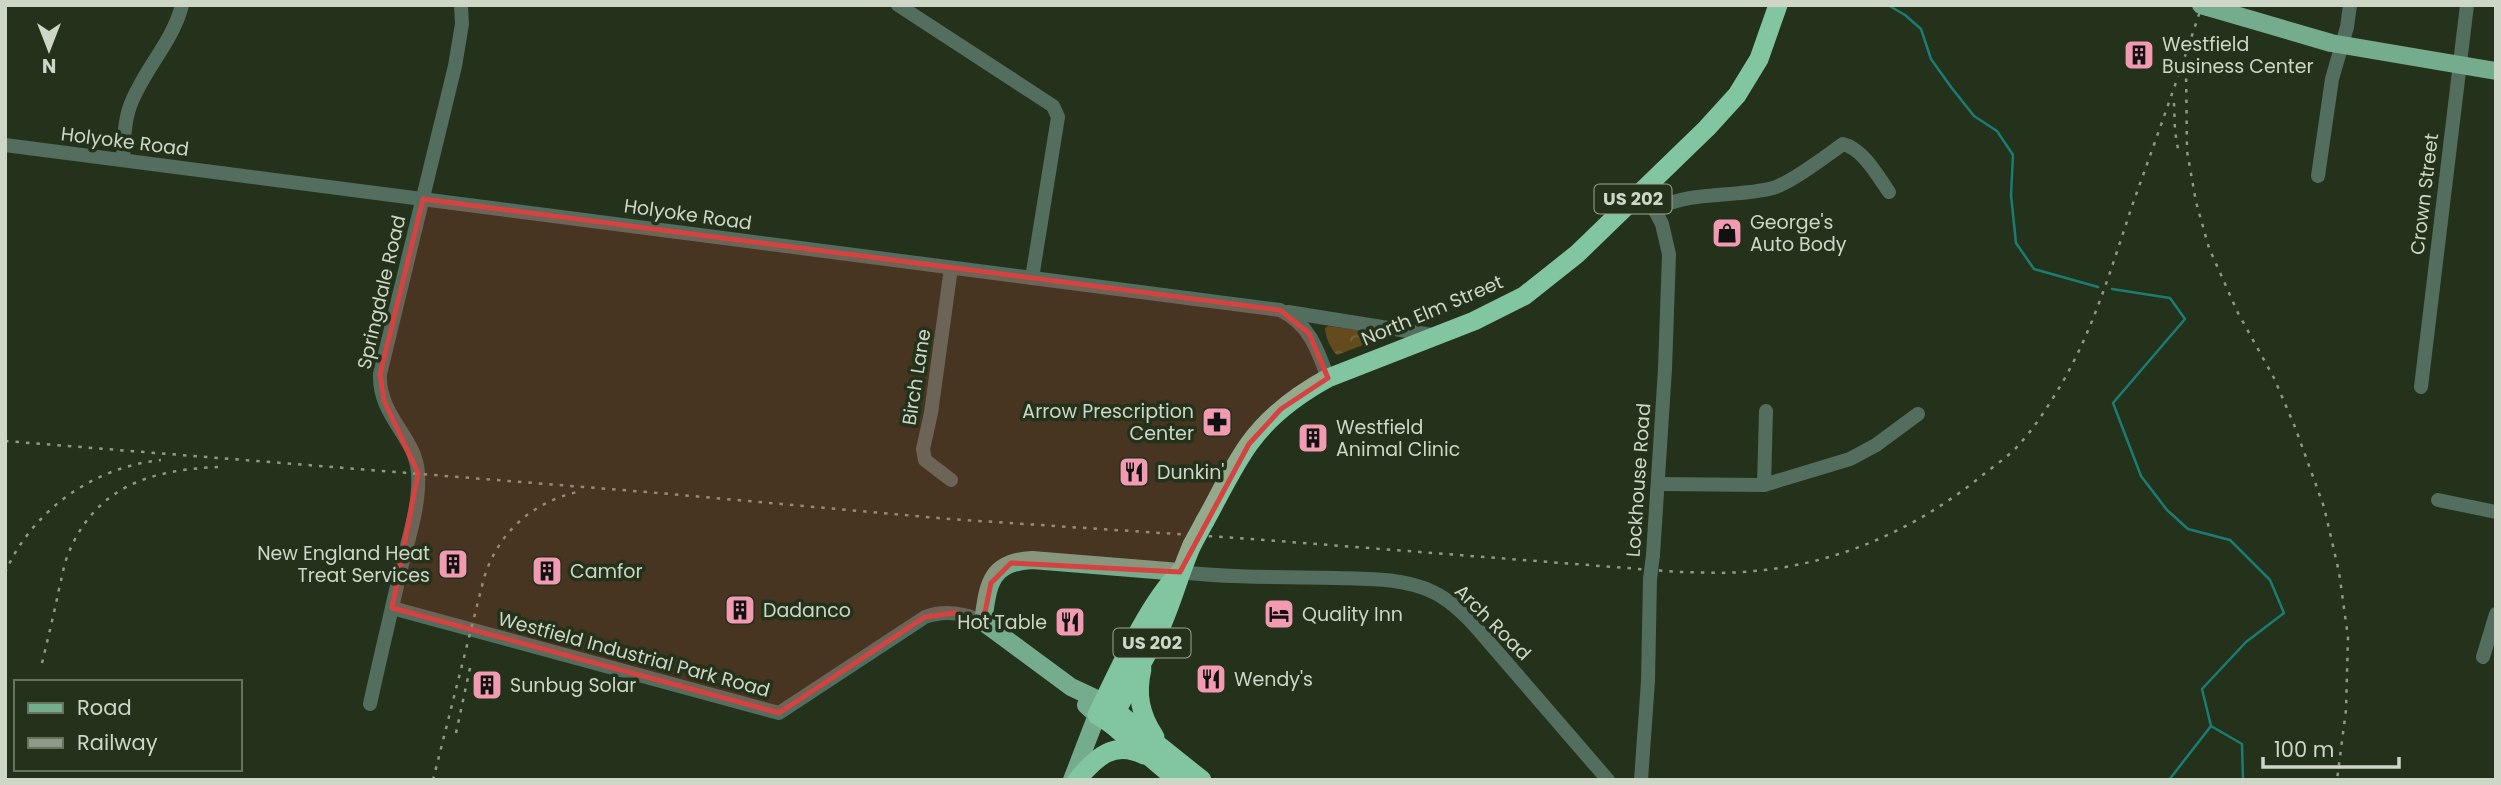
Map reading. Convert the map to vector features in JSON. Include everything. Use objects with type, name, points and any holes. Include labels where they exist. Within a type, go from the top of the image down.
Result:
[{"type":"highway","name":"North Elm Street","points":[[1180,572],[1192,545],[1249,444],[1281,409],[1328,378],[1432,335],[1474,321],[1535,288],[1577,254],[1707,128],[1737,95],[1759,59],[1778,5]]},
{"type":"highway","name":"US 202","points":[[1107,713],[1161,627],[1180,572]]},
{"type":"highway","name":"US 202","points":[[1107,713],[1161,594],[1180,572]]},
{"type":"highway","points":[[1144,658],[1139,688],[1142,713],[1162,758],[1177,780]]},
{"type":"highway","points":[[1107,713],[1162,758],[1202,780]]},
{"type":"highway","points":[[1077,780],[1094,761],[1114,750],[1129,748],[1162,758]]},
{"type":"main road","points":[[2204,6],[2342,45],[2496,71]]},
{"type":"main road","points":[[1107,713],[983,622],[991,583],[999,570],[1011,563],[1045,561],[1180,572]]},
{"type":"main road","name":"US 202","points":[[1072,780],[1082,756],[1107,713]]},
{"type":"street","points":[[123,160],[129,109],[151,65],[176,26],[182,5]]},
{"type":"street","name":"Springdale Road","points":[[370,704],[412,521],[418,474],[412,450],[384,401],[380,374],[455,66],[462,24],[461,5]]},
{"type":"street","points":[[898,5],[1053,106],[1059,117],[1031,278]]},
{"type":"street","points":[[2318,176],[2332,79],[2350,5]]},
{"type":"street","name":"Crown Street","points":[[2421,387],[2467,5]]},
{"type":"street","points":[[1654,210],[1665,204],[1689,198],[1775,187],[1843,144],[1851,146],[1889,192]]},
{"type":"street","name":"Holyoke Road","points":[[5,145],[1280,310],[1293,317],[1310,333],[1328,378]]},
{"type":"street","name":"Lockhouse Road","points":[[1641,780],[1669,266],[1667,240],[1644,189]]},
{"type":"street","name":"Birch Lane","points":[[951,268],[931,413],[923,449],[925,460],[951,480]]},
{"type":"street","points":[[1280,310],[1432,335]]},
{"type":"street","points":[[1764,485],[1766,411]]},
{"type":"street","points":[[1658,484],[1764,485],[1850,459],[1876,445],[1919,414]]},
{"type":"street","points":[[2438,500],[2496,512]]},
{"type":"street","name":"Arch Road","points":[[1180,572],[1383,580],[1406,583],[1434,592],[1451,603],[1475,626],[1608,780]]},
{"type":"street","name":"Westfield Industrial Park Road","points":[[392,608],[779,713],[925,617],[940,613],[966,615],[983,622]]},
{"type":"street","points":[[2483,657],[2496,614]]},
{"type":"highlighted area","points":[[423,199],[1280,310],[1309,333],[1328,378],[1281,409],[1249,444],[1180,572],[1011,563],[991,583],[983,622],[955,613],[925,617],[779,713],[392,608],[418,473],[384,401],[380,374]]},
{"type":"green space","points":[[1328,326],[1384,334],[1384,337],[1337,355],[1327,339],[1325,328]]},
{"type":"waterway","points":[[1888,5],[1921,29],[1931,59],[1951,87],[1974,116],[1997,131],[2013,155],[2011,195],[2016,243],[2034,269],[2098,287]]},
{"type":"waterway","points":[[2112,289],[2170,298],[2185,319],[2113,403],[2141,476],[2167,510],[2188,529],[2230,540],[2270,580],[2284,613],[2246,642],[2202,689],[2211,726],[2242,744],[2243,780]]},
{"type":"waterway","points":[[2169,780],[2211,726]]},
{"type":"railway","points":[[5,441],[949,519],[1678,572],[1733,573],[1806,563],[1868,544],[1925,515],[1953,498],[2007,456],[2035,425],[2062,383],[2093,319],[2202,5]]},
{"type":"railway","points":[[2186,68],[2187,151],[2196,202],[2209,248],[2238,313],[2274,378],[2295,427],[2324,507],[2339,572],[2348,637],[2346,710],[2337,780]]},
{"type":"railway","points":[[2174,103],[2179,155]]},
{"type":"railway","points":[[5,573],[31,530],[68,495],[112,472],[161,460]]},
{"type":"railway","points":[[42,663],[67,557],[78,533],[92,514],[108,499],[147,478],[169,472],[218,467]]},
{"type":"railway","points":[[433,780],[490,562],[507,534],[518,522],[545,504],[577,492]]},
{"type":"railway","points":[[456,733],[470,668]]},
{"type":"place","name":"Westfield Business Center","points":[[2139,55]]},
{"type":"place","name":"George's Auto Body","points":[[1727,233]]},
{"type":"place","name":"Arrow Prescription Center","points":[[1217,422]]},
{"type":"place","name":"Westfield Animal Clinic","points":[[1313,438]]},
{"type":"place","name":"Dunkin'","points":[[1134,472]]},
{"type":"place","name":"New England Heat Treat Services","points":[[453,564]]},
{"type":"place","name":"Camfor","points":[[547,571]]},
{"type":"place","name":"Dadanco","points":[[740,610]]},
{"type":"place","name":"Quality Inn","points":[[1279,614]]},
{"type":"place","name":"Hot Table","points":[[1070,622]]},
{"type":"place","name":"Wendy's","points":[[1211,679]]},
{"type":"place","name":"Sunbug Solar","points":[[487,685]]}]
